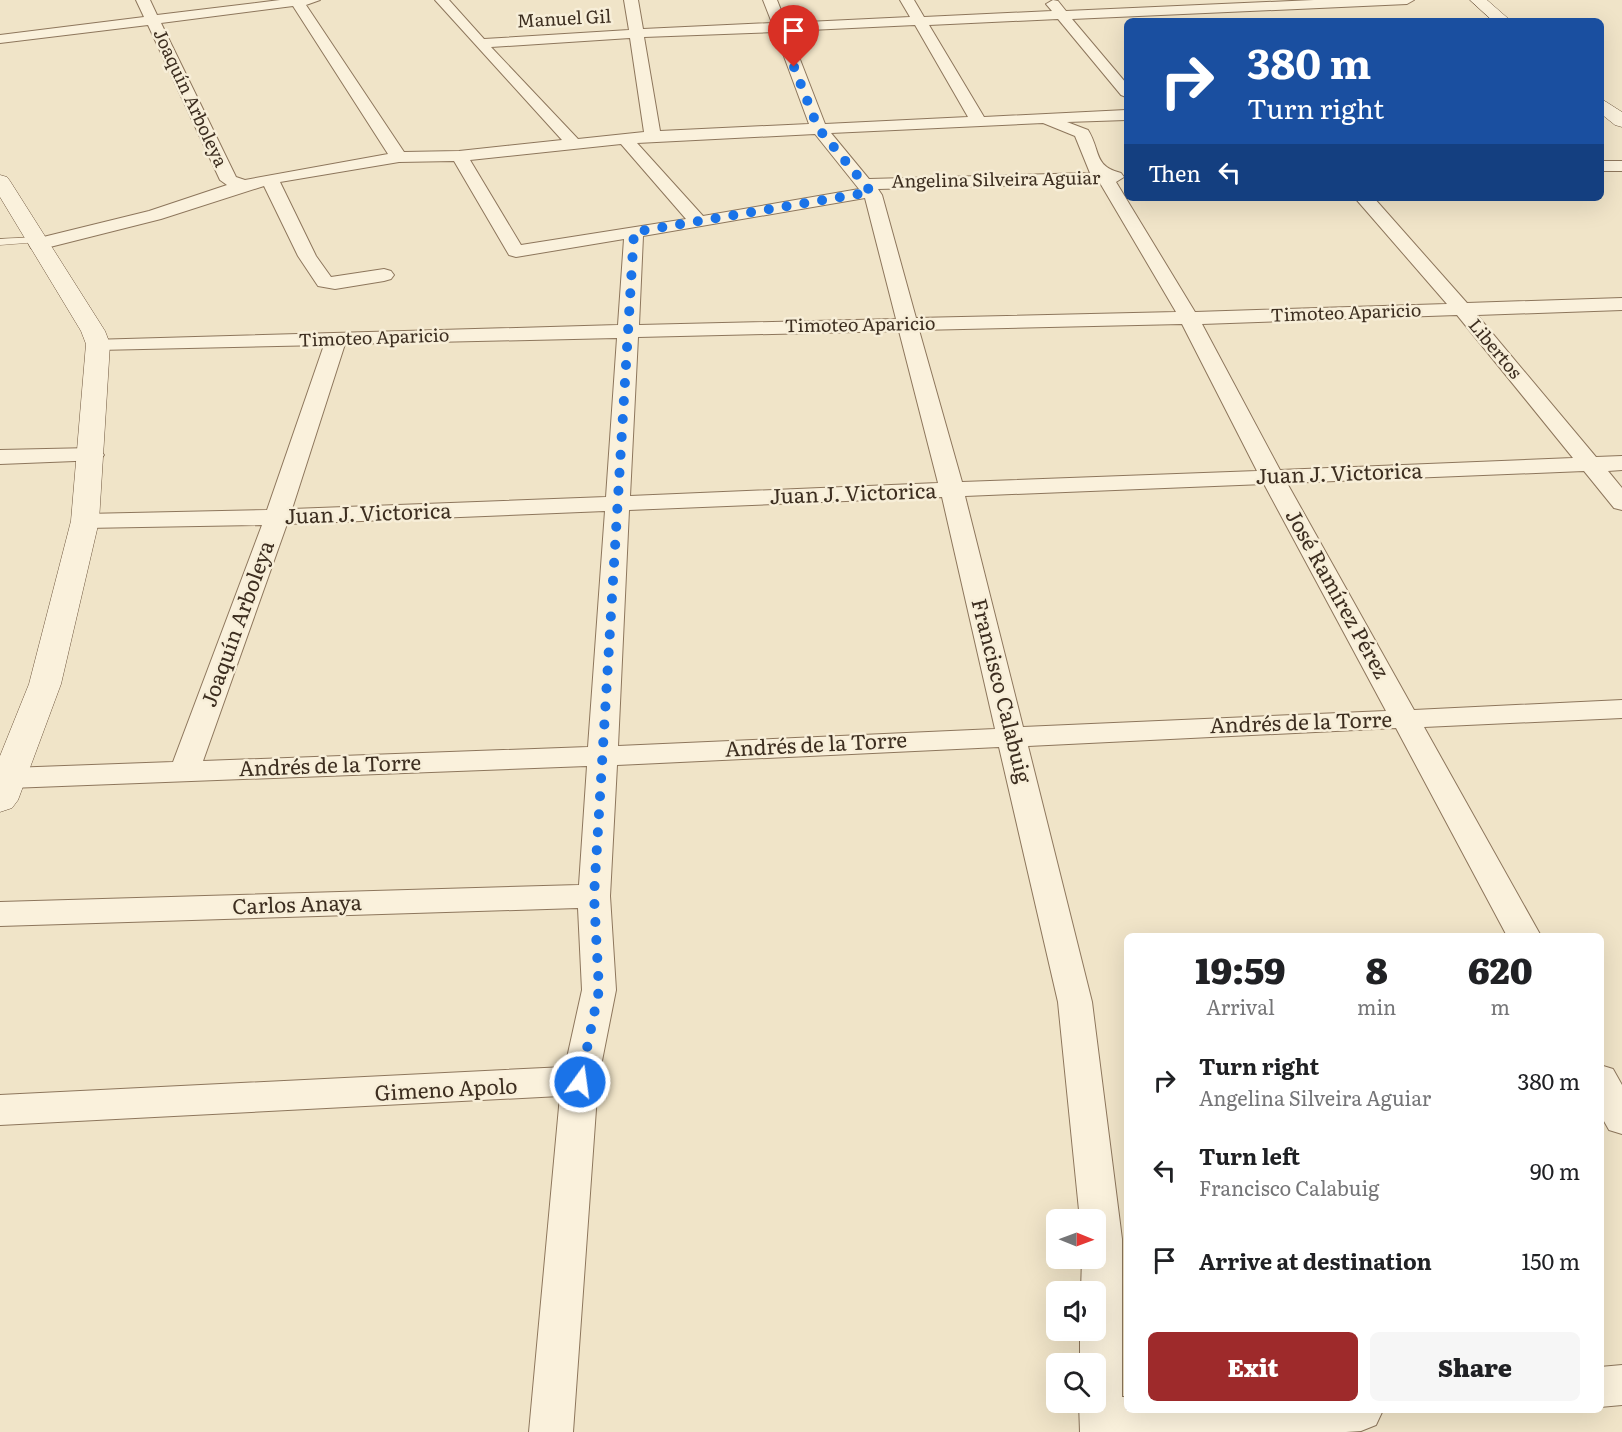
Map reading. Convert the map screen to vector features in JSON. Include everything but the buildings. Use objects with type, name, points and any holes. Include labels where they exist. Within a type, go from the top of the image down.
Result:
[{"type":"street","name":"Joaquín Arboleya","points":[[143,0],[229,180],[244,185]]},
{"type":"street","points":[[0,39],[314,0]]},
{"type":"street","points":[[442,0],[574,144]]},
{"type":"street","points":[[631,0],[653,136]]},
{"type":"street","name":"Francisco Calabuig","points":[[770,0],[778,27],[818,128],[868,188],[952,490],[1075,1002],[1101,1239],[1101,1424]]},
{"type":"street","points":[[907,0],[979,122]]},
{"type":"street","points":[[1049,0],[1124,90]]},
{"type":"street","name":"Manuel Gil","points":[[480,44],[531,38],[1062,15],[1189,5],[1407,0]]},
{"type":"street","points":[[1478,0],[1499,18]]},
{"type":"street","points":[[297,1],[399,157]]},
{"type":"street","points":[[1326,1],[1343,15]]},
{"type":"street","points":[[1189,5],[1202,18]]},
{"type":"street","points":[[1604,106],[1622,121]]},
{"type":"street","points":[[37,242],[155,215],[244,185],[399,157],[459,156],[653,136],[1124,115]]},
{"type":"street","name":"José Ramírez Pérez","points":[[1042,120],[1082,133],[1095,168],[1116,177],[1124,192]]},
{"type":"street","points":[[625,139],[699,222]]},
{"type":"street","name":"Angelina Silveira Aguiar","points":[[459,156],[516,251],[699,222],[868,188],[1116,177]]},
{"type":"street","points":[[1604,166],[1622,166]]},
{"type":"street","points":[[270,180],[307,256],[325,282],[335,283],[384,275]]},
{"type":"street","points":[[0,181],[93,331],[98,344],[92,454],[85,521],[45,684],[5,789]]},
{"type":"street","name":"José Ramírez Pérez","points":[[1128,201],[1272,477],[1407,719],[1522,933]]},
{"type":"street","name":"Libertos","points":[[1367,201],[1462,309],[1622,503]]},
{"type":"street","points":[[551,1432],[580,1082],[599,990],[594,896],[605,756],[634,232]]},
{"type":"street","name":"Timoteo Aparicio","points":[[98,344],[1189,318],[1622,304]]},
{"type":"street","name":"Joaquín Arboleya","points":[[185,771],[277,517],[336,340]]},
{"type":"street","points":[[0,457],[92,454]]},
{"type":"street","name":"Juan J. Victorica","points":[[85,521],[277,517],[1622,463]]},
{"type":"street","name":"Andrés de la Torre","points":[[5,789],[185,771],[605,756],[1012,735],[1622,709]]},
{"type":"street","name":"Carlos Anaya","points":[[0,914],[594,896]]},
{"type":"street","name":"Gimeno Apolo","points":[[0,1110],[580,1082]]},
{"type":"street","points":[[1604,1086],[1622,1119]]},
{"type":"street","points":[[1604,1387],[1622,1385]]},
{"type":"street","points":[[1101,1424],[1226,1423],[1330,1413]]},
{"type":"lane","points":[[0,242],[37,242]]},
{"type":"route","points":[[580,1082],[599,990],[594,896],[605,756],[634,232],[871,192],[818,128],[794,67]]}]
